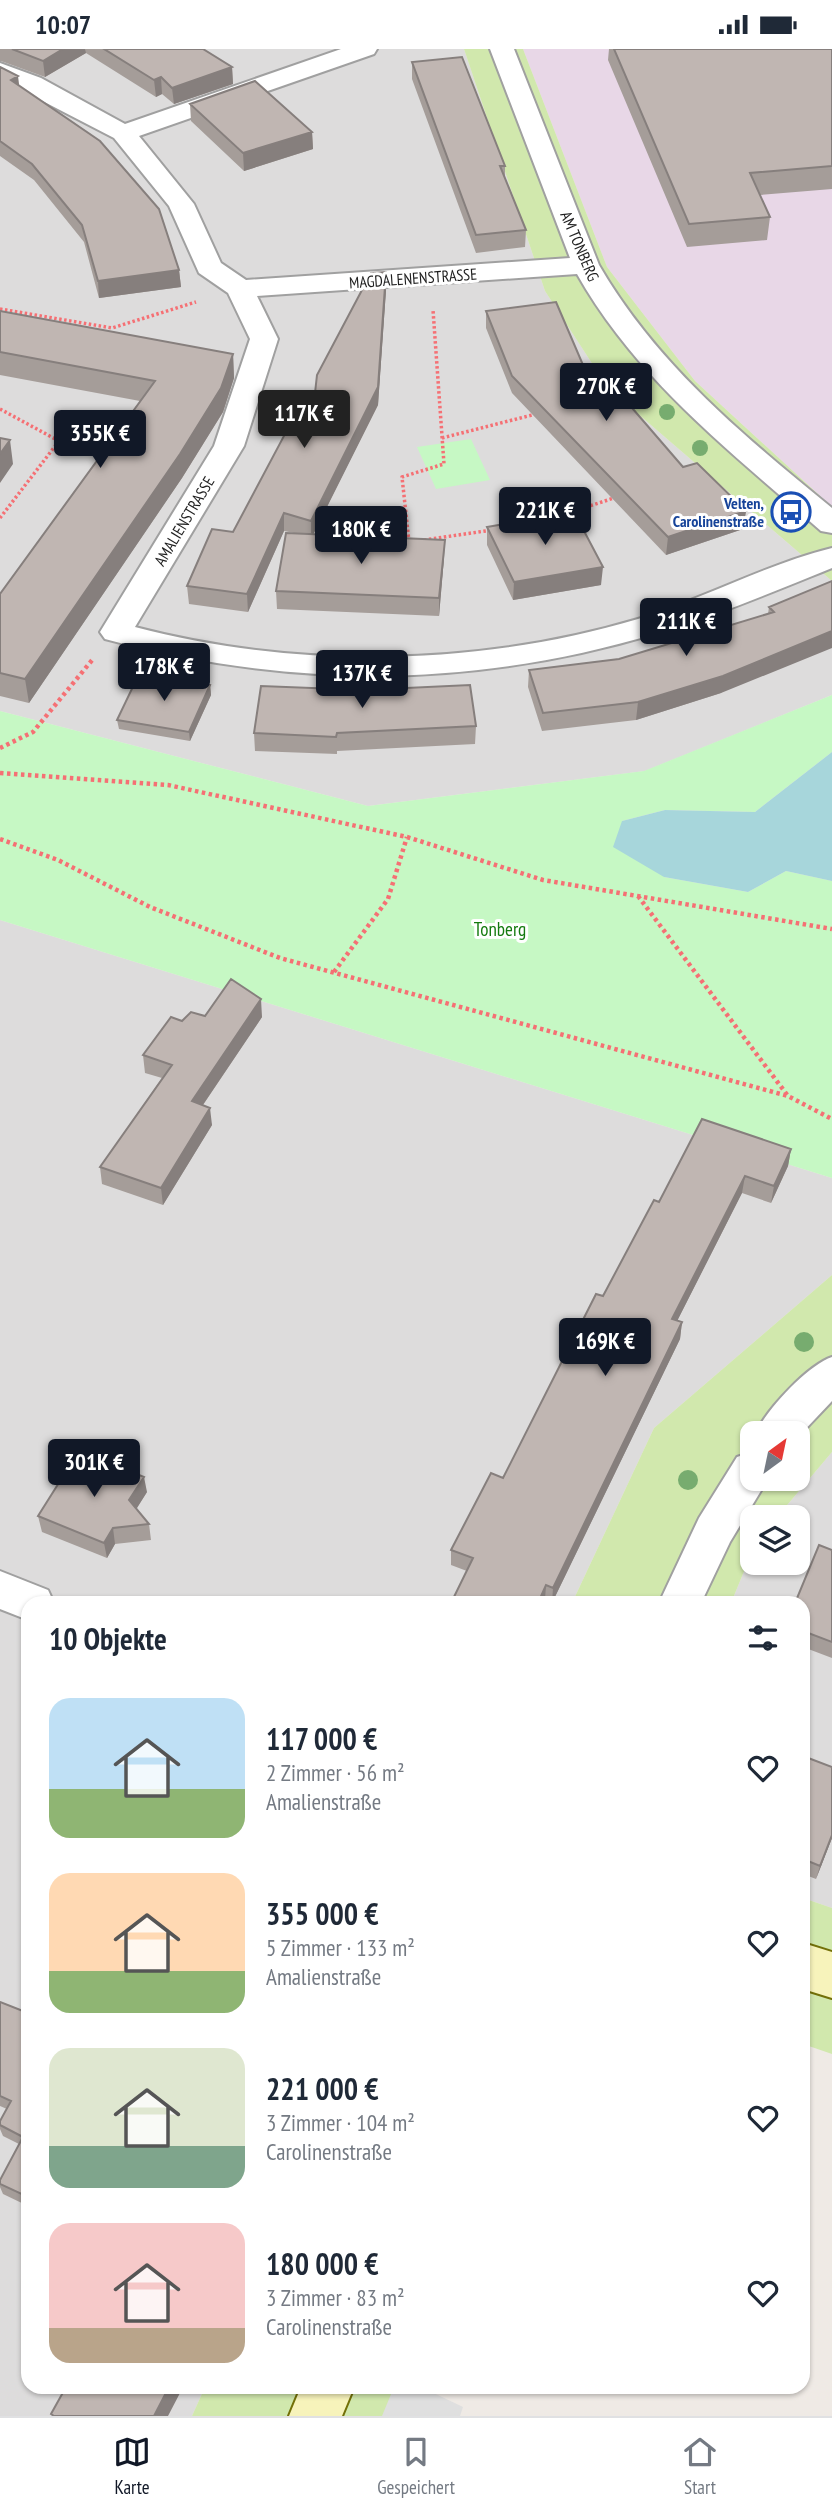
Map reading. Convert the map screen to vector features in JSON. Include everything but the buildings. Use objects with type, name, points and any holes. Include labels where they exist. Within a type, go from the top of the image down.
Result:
[{"type":"street","points":[[123,133],[365,49]]},
{"type":"street","name":"AM TONBERG","points":[[502,49],[586,265],[600,292],[673,381],[745,452],[832,524]]},
{"type":"street","name":"AMALIENSTRASSE","points":[[0,70],[32,83],[123,133],[181,204],[209,267],[240,289],[264,339],[229,446],[116,632]]},
{"type":"street","name":"MAGDALENENSTRASSE","points":[[240,289],[431,278],[586,265]]},
{"type":"street","points":[[116,632],[160,646],[287,664],[412,664],[513,655],[623,633],[832,557]]},
{"type":"street","points":[[787,1421],[832,1374]]},
{"type":"street","points":[[683,1596],[714,1531],[740,1489]]},
{"type":"street","points":[[0,1590],[21,1598]]},
{"type":"street","points":[[810,1968],[832,1975]]},
{"type":"street","points":[[315,2416],[325,2394]]},
{"type":"path","points":[[409,542],[402,477],[444,464],[431,278]]},
{"type":"path","points":[[0,309],[111,328],[240,289]]},
{"type":"path","points":[[591,401],[673,381]]},
{"type":"path","points":[[0,409],[59,441],[110,452]]},
{"type":"path","points":[[442,438],[537,414]]},
{"type":"path","points":[[0,518],[59,441]]},
{"type":"path","points":[[559,515],[619,496]]},
{"type":"path","points":[[396,542],[499,529]]},
{"type":"path","points":[[0,748],[33,732],[116,632]]},
{"type":"path","points":[[0,773],[168,785],[407,837],[543,880],[832,929]]},
{"type":"path","points":[[334,972],[388,899],[407,837]]},
{"type":"path","points":[[0,839],[58,860],[150,907],[280,958],[788,1096],[832,1119]]},
{"type":"path","points":[[638,895],[788,1096]]},
{"type":"shaded area","points":[[0,49],[464,49],[545,291],[608,388],[832,581],[832,695],[645,771],[368,806],[0,711]]},
{"type":"shaded area","points":[[523,49],[832,49],[832,507],[695,381],[607,267]]},
{"type":"shaded area","points":[[0,920],[832,1178],[832,1275],[654,1428],[575,1596],[21,1596],[21,2394],[202,2394],[192,2416],[0,2416]]},
{"type":"shaded area","points":[[832,1452],[832,1908],[810,1900],[810,1596],[734,1596],[743,1575],[810,1575],[810,1505],[787,1505],[799,1491],[810,1491],[810,1478]]},
{"type":"shaded area","points":[[391,2394],[436,2394],[463,2407],[460,2416],[382,2416]]},
{"type":"green space","points":[[464,49],[523,49],[607,267],[695,381],[832,507],[832,581],[608,388],[545,291]]},
{"type":"green space","points":[[471,439],[490,480],[436,489],[417,447]]},
{"type":"green space","name":"Tonberg","points":[[832,695],[832,752],[755,812],[665,810],[622,821],[664,877],[748,892],[786,871],[832,881],[832,1178],[0,920],[0,711],[368,806],[644,771]]},
{"type":"green space","points":[[832,1275],[832,1452],[810,1478],[810,1421],[740,1421],[740,1491],[799,1491],[787,1505],[740,1505],[740,1575],[743,1575],[734,1596],[575,1596],[654,1428]]},
{"type":"green space","points":[[810,1900],[832,1908],[832,2054],[810,2046]]},
{"type":"green space","points":[[202,2394],[403,2394],[394,2416],[192,2416]]},
{"type":"water","points":[[832,752],[832,881],[786,871],[748,892],[664,877],[613,847],[622,821],[665,810],[755,812]]},
{"type":"place","name":"Velten, Carolinenstraße","points":[[791,512]]}]
